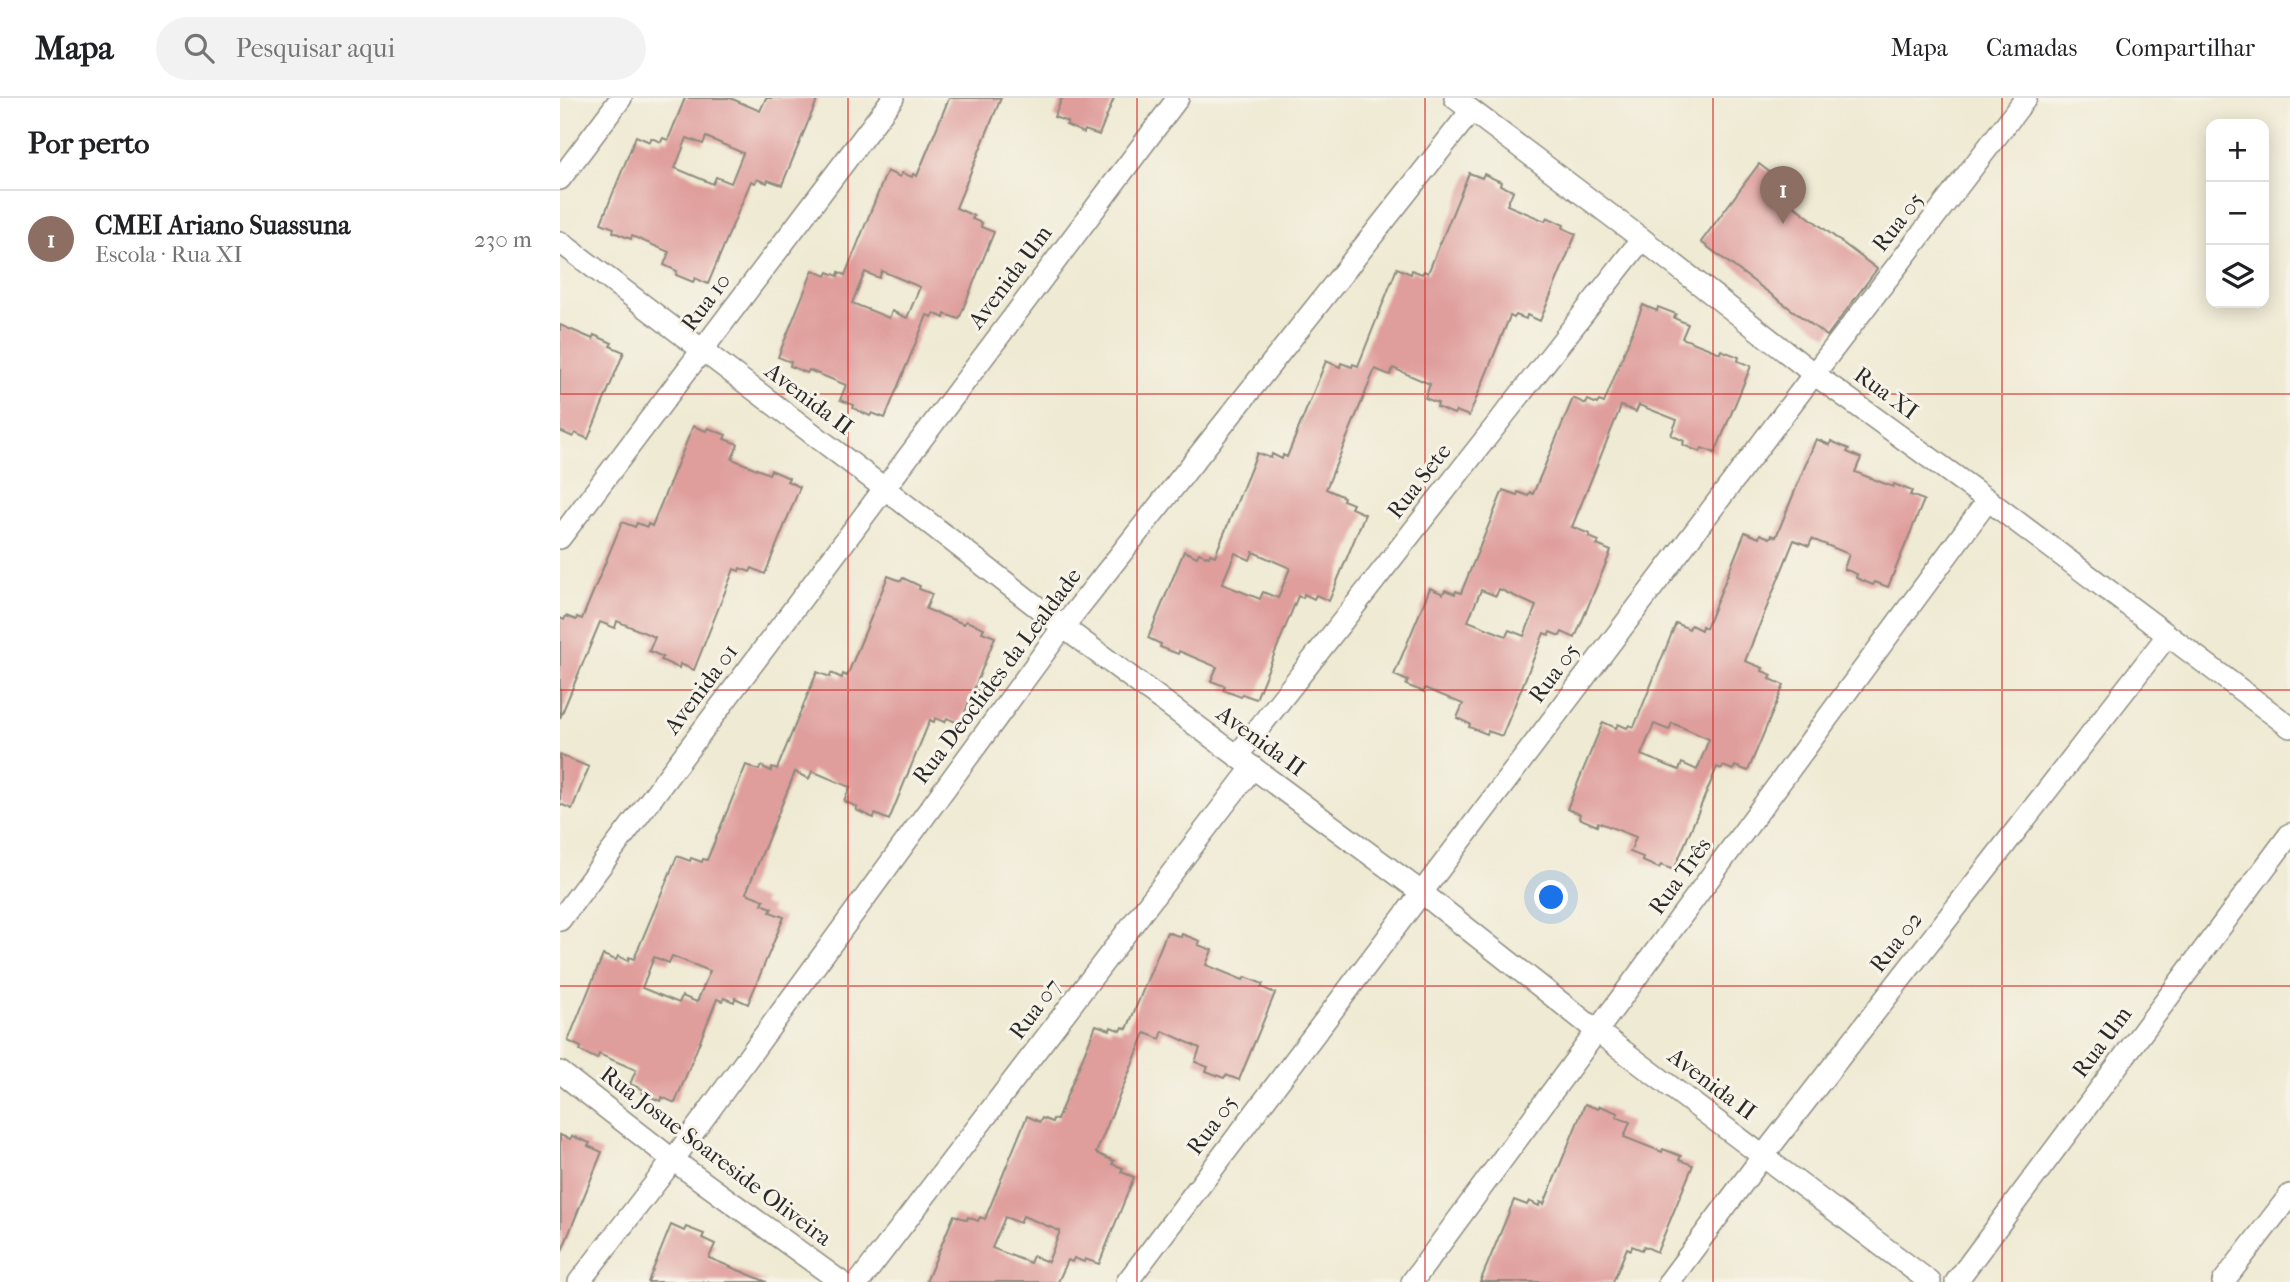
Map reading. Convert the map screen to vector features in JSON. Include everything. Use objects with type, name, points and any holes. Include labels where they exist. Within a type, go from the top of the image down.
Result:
[{"type":"street","points":[[560,179],[621,98]]},
{"type":"street","name":"Rua 10","points":[[560,538],[893,98]]},
{"type":"street","name":"Avenida Um","points":[[884,488],[1178,98]]},
{"type":"street","name":"Rua 05","points":[[1127,1282],[2026,98]]},
{"type":"street","name":"Rua XI","points":[[1461,102],[1814,374],[1988,500],[2290,727]]},
{"type":"street","name":"Rua Deoclides da Lealdade","points":[[579,1282],[673,1160],[1063,627],[1461,102]]},
{"type":"street","name":"Rua Sete","points":[[1245,761],[1642,239]]},
{"type":"street","name":"Avenida II","points":[[560,242],[1063,627],[1421,892],[1598,1032],[1930,1282]]},
{"type":"street","name":"Avenida 01","points":[[560,920],[884,488]]},
{"type":"street","name":"Rua Três","points":[[1412,1282],[1988,500]]},
{"type":"street","name":"Rua 02","points":[[1670,1282],[1763,1156],[2167,636]]},
{"type":"street","name":"Rua 07","points":[[859,1282],[1245,761]]},
{"type":"street","name":"Rua Um","points":[[1956,1282],[2290,834]]},
{"type":"street","name":"Rua Josue Soareside Oliveira","points":[[560,1072],[673,1160],[841,1282]]},
{"type":"street","points":[[2223,1282],[2290,1195]]},
{"type":"building","points":[[685,98],[730,98],[760,111],[766,98],[818,98],[782,185],[768,180],[767,183],[757,179],[755,183],[751,181],[708,284],[695,278],[693,282],[676,275],[677,271],[664,265],[669,252],[632,236],[631,239],[613,232],[614,228],[601,223],[636,136],[650,142],[651,138],[661,142],[663,138],[668,140]],"holes":[[[706,137],[743,153],[731,183],[716,177],[713,184],[675,168],[687,138],[703,144]]]},
{"type":"building","points":[[949,98],[1001,98],[956,208],[974,216],[972,219],[982,223],[981,227],[994,232],[959,319],[945,314],[944,318],[934,313],[932,317],[927,315],[885,418],[872,413],[870,416],[853,408],[854,405],[840,400],[846,385],[809,370],[807,373],[790,366],[791,362],[778,357],[813,270],[826,276],[828,272],[838,276],[839,272],[845,275],[887,171],[900,177],[902,173],[917,176]],"holes":[[[882,271],[920,287],[907,318],[892,311],[889,318],[852,303],[865,272],[879,278]]]},
{"type":"building","points":[[1062,98],[1114,98],[1099,135],[1085,130],[1084,133],[1066,125],[1068,122],[1054,117]]},
{"type":"building","points":[[1759,164],[1788,186],[1781,196],[1877,269],[1827,336],[1701,242]]},
{"type":"building","points":[[1469,173],[1482,178],[1484,174],[1513,191],[1507,205],[1545,221],[1547,217],[1576,234],[1540,321],[1527,315],[1526,319],[1510,316],[1469,416],[1456,411],[1454,414],[1425,398],[1430,384],[1393,368],[1390,375],[1375,369],[1326,489],[1344,497],[1343,500],[1353,504],[1351,508],[1365,514],[1329,601],[1316,595],[1314,599],[1304,594],[1303,598],[1298,596],[1256,699],[1223,690],[1225,686],[1211,681],[1217,667],[1179,651],[1178,654],[1160,647],[1161,644],[1148,638],[1184,551],[1197,557],[1199,553],[1215,556],[1257,453],[1271,458],[1272,454],[1282,459],[1283,455],[1287,457],[1326,361],[1340,367],[1341,363],[1358,366],[1397,268],[1411,274],[1412,270],[1428,273]],"holes":[[[1253,552],[1290,568],[1278,598],[1263,592],[1260,599],[1222,584],[1235,553],[1250,560]]]},
{"type":"building","points":[[1643,305],[1657,311],[1658,307],[1676,314],[1674,318],[1688,324],[1682,338],[1720,353],[1721,350],[1739,357],[1738,361],[1751,366],[1715,453],[1702,448],[1700,452],[1683,445],[1684,441],[1671,435],[1677,420],[1639,405],[1636,412],[1621,406],[1572,527],[1590,534],[1589,537],[1599,541],[1597,545],[1611,551],[1575,638],[1562,632],[1560,636],[1544,633],[1502,736],[1488,731],[1487,734],[1469,727],[1470,724],[1457,718],[1463,704],[1425,688],[1424,692],[1406,685],[1408,681],[1394,675],[1430,588],[1443,594],[1445,590],[1461,593],[1503,490],[1517,495],[1518,492],[1528,496],[1530,492],[1533,494],[1573,398],[1586,404],[1588,400],[1597,404],[1599,401],[1604,403]],"holes":[[[1499,589],[1536,606],[1524,636],[1509,630],[1506,636],[1468,621],[1481,590],[1496,596]]]},
{"type":"building","points":[[560,325],[593,339],[594,335],[624,352],[588,439],[575,433],[573,437],[560,431]]},
{"type":"building","points":[[693,426],[726,435],[724,439],[738,444],[732,459],[769,474],[771,470],[789,478],[787,481],[800,487],[765,574],[752,568],[750,572],[734,569],[694,670],[680,664],[679,668],[649,651],[655,637],[617,621],[615,628],[600,622],[560,718],[560,618],[564,620],[566,616],[582,619],[622,522],[635,527],[637,523],[652,526]]},
{"type":"building","points":[[1816,439],[1830,445],[1831,441],[1861,458],[1855,472],[1893,487],[1894,484],[1912,491],[1910,495],[1924,500],[1888,587],[1875,582],[1873,585],[1844,569],[1849,554],[1812,539],[1809,546],[1794,540],[1745,661],[1763,668],[1762,671],[1772,675],[1770,679],[1784,685],[1748,771],[1735,766],[1733,770],[1717,767],[1674,870],[1661,865],[1659,868],[1630,852],[1636,837],[1598,822],[1597,826],[1567,809],[1603,722],[1616,728],[1618,724],[1627,728],[1629,725],[1634,727],[1676,623],[1689,629],[1691,625],[1701,630],[1702,626],[1706,628],[1745,532],[1759,538],[1760,534],[1776,537]],"holes":[[[1672,723],[1709,739],[1697,770],[1682,763],[1679,770],[1641,755],[1654,724],[1669,730]]]},
{"type":"building","points":[[888,576],[901,581],[903,578],[932,594],[926,609],[964,624],[966,621],[984,628],[982,632],[995,637],[960,724],[947,718],[945,722],[935,718],[934,722],[930,720],[889,820],[875,814],[874,818],[844,801],[850,787],[812,771],[809,779],[795,772],[746,893],[764,900],[762,904],[772,908],[770,912],[784,917],[748,1004],[735,998],[734,1002],[724,998],[722,1001],[717,999],[675,1103],[662,1097],[660,1101],[642,1093],[644,1090],[630,1084],[636,1070],[599,1054],[597,1059],[580,1051],[581,1047],[568,1041],[603,955],[616,960],[618,956],[628,961],[629,957],[634,959],[677,856],[690,861],[691,858],[702,862],[703,859],[707,860],[746,765],[759,770],[761,766],[771,771],[772,767],[777,769],[817,672],[830,677],[831,673],[842,678],[843,674],[847,676]],"holes":[[[672,956],[710,971],[697,1002],[682,996],[679,1003],[642,988],[654,957],[669,963]]]},
{"type":"building","points":[[560,755],[589,767],[572,809],[560,804]]},
{"type":"building","points":[[1167,932],[1200,941],[1198,945],[1212,950],[1206,965],[1243,980],[1245,977],[1263,984],[1261,987],[1275,993],[1239,1080],[1206,1071],[1208,1067],[1195,1062],[1200,1048],[1163,1031],[1160,1039],[1145,1033],[1096,1153],[1114,1161],[1112,1164],[1123,1168],[1121,1172],[1134,1177],[1099,1264],[1085,1259],[1084,1262],[1074,1258],[1072,1262],[1068,1260],[1058,1282],[926,1282],[954,1215],[967,1220],[968,1217],[978,1221],[980,1217],[985,1219],[1027,1116],[1040,1122],[1042,1118],[1052,1122],[1053,1119],[1057,1120],[1096,1025],[1110,1030],[1111,1027],[1121,1031],[1123,1027],[1127,1029]],"holes":[[[1023,1216],[1060,1231],[1048,1262],[1033,1256],[1030,1263],[992,1248],[1005,1217],[1020,1223]]]},
{"type":"building","points":[[1585,1104],[1618,1113],[1616,1117],[1630,1122],[1624,1137],[1662,1152],[1663,1149],[1681,1156],[1679,1160],[1693,1165],[1657,1252],[1644,1246],[1642,1250],[1632,1246],[1631,1250],[1627,1248],[1613,1282],[1480,1282],[1514,1200],[1527,1205],[1529,1201],[1539,1206],[1540,1202],[1544,1204]]},
{"type":"building","points":[[560,1135],[570,1139],[572,1136],[590,1143],[588,1146],[602,1152],[561,1253]]},
{"type":"building","points":[[671,1225],[684,1231],[686,1227],[704,1234],[702,1238],[715,1244],[709,1258],[767,1282],[648,1282]]},
{"type":"place","name":"CMEI Ariano Suassuna","points":[[1783,224]]}]
